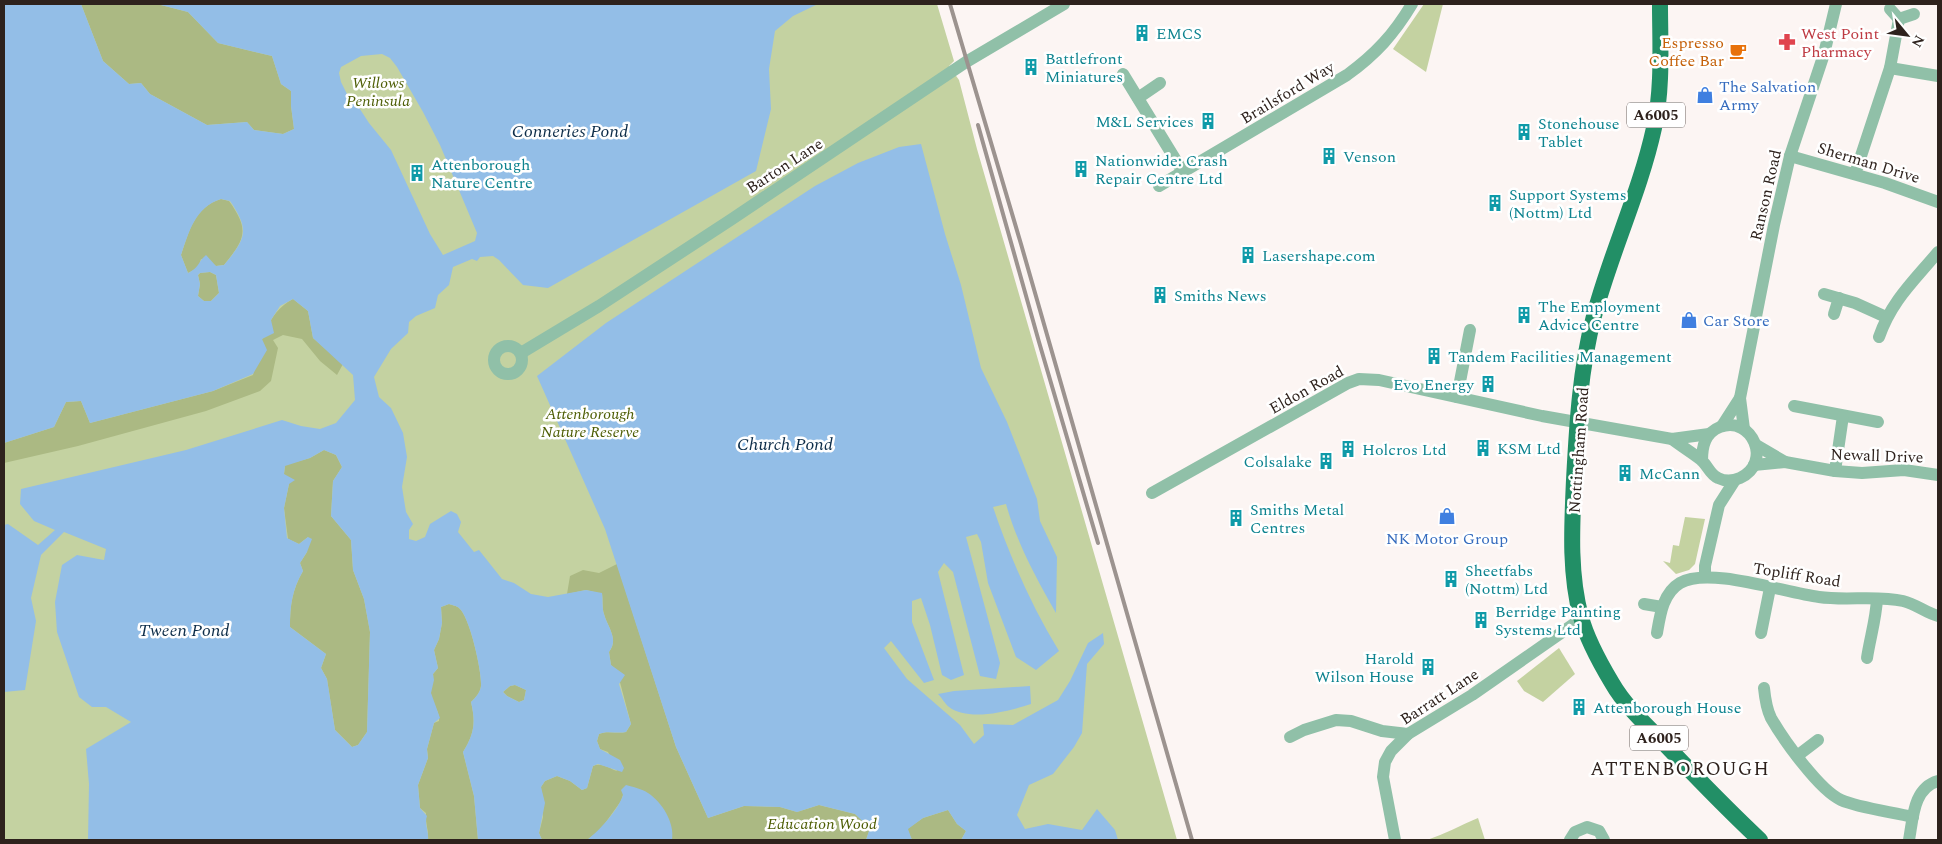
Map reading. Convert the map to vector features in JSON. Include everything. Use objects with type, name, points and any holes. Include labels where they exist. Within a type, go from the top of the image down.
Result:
[{"type":"main road","name":"Nottingham Road","points":[[1660,4],[1660,67],[1655,124],[1638,184],[1608,268],[1593,318],[1584,364],[1577,423],[1572,518],[1574,580],[1581,619],[1602,666],[1620,696],[1709,791],[1760,840]]},
{"type":"street","name":"Barton Lane","points":[[521,353],[598,306],[732,219],[966,62],[1064,4]]},
{"type":"street","name":"Brailsford Way","points":[[1159,186],[1362,64],[1381,48],[1412,4]]},
{"type":"street","name":"Ranson Road","points":[[1756,445],[1744,429],[1740,398],[1774,225],[1790,156],[1824,54],[1836,4]]},
{"type":"street","points":[[1890,9],[1899,19]]},
{"type":"street","points":[[1899,19],[1914,14]]},
{"type":"street","points":[[1855,174],[1890,68],[1899,19]]},
{"type":"street","points":[[1890,68],[1938,76]]},
{"type":"street","points":[[1123,74],[1183,172]]},
{"type":"street","points":[[1138,98],[1160,83]]},
{"type":"street","name":"Sherman Drive","points":[[1790,156],[1911,191],[1938,202]]},
{"type":"street","points":[[1879,337],[1886,317],[1910,284],[1938,252]]},
{"type":"street","points":[[1824,294],[1864,306],[1886,317]]},
{"type":"street","points":[[1834,314],[1839,298]]},
{"type":"street","points":[[1457,397],[1470,330]]},
{"type":"street","name":"Eldon Road","points":[[1152,493],[1348,383],[1359,379],[1379,380],[1577,423]]},
{"type":"street","name":"Ranson Road","points":[[1577,423],[1672,439],[1709,434],[1722,426],[1740,398]]},
{"type":"street","points":[[1794,406],[1878,422]]},
{"type":"street","points":[[1835,471],[1843,416]]},
{"type":"street","points":[[1722,426],[1734,425],[1744,429]]},
{"type":"street","points":[[1702,461],[1702,448],[1709,434]]},
{"type":"street","name":"Ranson Road","points":[[1672,439],[1702,461],[1708,472],[1716,478]]},
{"type":"street","points":[[1719,505],[1716,478],[1735,480],[1747,475],[1757,457],[1756,445]]},
{"type":"street","name":"Newall Drive","points":[[1756,445],[1785,462]]},
{"type":"street","name":"Newall Drive","points":[[1754,465],[1785,462],[1835,471],[1862,473],[1904,470],[1938,476]]},
{"type":"street","points":[[1705,577],[1704,566],[1719,505],[1735,480]]},
{"type":"street","name":"Topliff Road","points":[[1657,633],[1662,607],[1670,592],[1679,583],[1705,577],[1722,578],[1819,597],[1904,601],[1938,616]]},
{"type":"street","points":[[1761,633],[1770,588]]},
{"type":"street","points":[[1867,658],[1870,635],[1876,620],[1877,599]]},
{"type":"street","points":[[1644,604],[1662,607]]},
{"type":"street","name":"Barratt Lane","points":[[1395,840],[1383,777],[1385,762],[1391,751],[1408,734],[1472,695],[1581,619]]},
{"type":"street","points":[[1764,688],[1767,707],[1771,717],[1797,756],[1824,788],[1840,799],[1913,817]]},
{"type":"street","points":[[1290,738],[1304,730],[1336,720],[1351,721],[1382,731],[1408,734]]},
{"type":"street","points":[[1382,731],[1391,751]]},
{"type":"street","points":[[1797,756],[1818,740]]},
{"type":"street","points":[[1908,840],[1920,794],[1930,784],[1938,781]]},
{"type":"street","points":[[1570,840],[1576,832],[1587,827],[1599,831],[1604,840]]},
{"type":"green space","name":"Attenborough Nature Reserve","points":[[4,4],[937,4],[954,61],[949,66],[959,80],[977,149],[1177,840],[4,840]]},
{"type":"green space","points":[[81,4],[157,4],[188,12],[218,43],[272,56],[281,84],[291,91],[294,129],[283,134],[254,130],[247,122],[207,125],[150,94],[141,83],[129,84],[103,61]]},
{"type":"green space","points":[[1424,4],[1443,4],[1426,72],[1393,49]]},
{"type":"green space","points":[[221,199],[229,201],[240,220],[242,234],[237,248],[224,265],[216,266],[201,259],[198,268],[188,273],[181,255],[190,229],[204,208]]},
{"type":"green space","points":[[210,272],[216,275],[219,293],[211,301],[204,301],[198,296],[200,284],[198,275]]},
{"type":"green space","points":[[293,299],[308,311],[313,338],[343,364],[337,375],[320,361],[302,339],[283,335],[273,340],[278,348],[271,381],[260,391],[206,411],[78,446],[4,463],[4,443],[54,427],[66,402],[81,401],[90,423],[213,391],[253,375],[261,342],[270,322],[284,305]]},
{"type":"green space","points":[[324,450],[336,455],[342,467],[333,481],[331,516],[351,540],[353,570],[364,599],[370,632],[367,732],[358,745],[352,747],[335,730],[327,679],[321,668],[326,654],[290,627],[292,598],[303,571],[300,563],[307,552],[308,537],[299,544],[288,539],[284,508],[289,484],[284,474],[285,465],[310,458]]},
{"type":"green space","points":[[1685,517],[1705,519],[1695,564],[1689,570],[1676,574],[1663,561],[1670,563],[1673,545],[1679,546]]},
{"type":"green space","name":"Education Wood","points":[[617,564],[676,747],[708,818],[744,806],[780,807],[797,812],[819,805],[855,814],[870,828],[866,840],[672,840],[672,837],[623,795],[621,801],[601,829],[587,840],[542,840],[539,833],[543,817],[541,787],[545,781],[557,776],[570,781],[582,790],[587,788],[593,766],[602,765],[617,771],[608,752],[600,749],[597,741],[599,734],[605,732],[626,732],[631,724],[617,671],[611,665],[609,652],[612,647],[613,638],[603,612],[602,594],[586,590],[567,594],[570,576],[583,570],[599,573]]},
{"type":"green space","points":[[449,604],[459,608],[467,622],[481,679],[480,691],[471,702],[474,722],[472,734],[463,752],[474,796],[478,840],[428,840],[426,813],[420,808],[418,785],[428,758],[427,749],[434,723],[439,721],[431,694],[433,674],[438,668],[434,650],[439,639],[442,623],[441,607]]},
{"type":"green space","points":[[1559,648],[1575,674],[1543,702],[1524,691],[1517,681]]},
{"type":"green space","points":[[515,685],[526,690],[524,700],[519,702],[503,692],[510,686]]},
{"type":"green space","points":[[948,810],[957,824],[966,831],[961,840],[912,840],[907,829],[923,818]]},
{"type":"green space","points":[[1478,818],[1485,840],[1427,840],[1440,835]]},
{"type":"water","points":[[4,4],[81,4],[103,61],[129,84],[141,83],[150,94],[207,125],[247,122],[254,130],[283,134],[294,129],[291,91],[281,84],[272,56],[218,43],[188,12],[157,4],[818,4],[793,16],[775,31],[769,69],[771,109],[756,171],[548,288],[523,285],[493,256],[480,257],[477,261],[472,259],[453,267],[449,285],[438,295],[435,308],[416,316],[409,322],[408,333],[391,349],[374,377],[379,397],[391,408],[403,433],[407,457],[402,487],[406,512],[413,524],[409,530],[409,539],[416,541],[425,537],[430,524],[451,511],[457,514],[461,522],[458,532],[474,552],[479,550],[502,579],[514,583],[531,594],[548,597],[586,590],[602,593],[603,612],[613,638],[612,647],[609,652],[611,665],[625,675],[619,684],[631,724],[626,732],[605,732],[599,734],[597,741],[600,749],[620,760],[624,768],[622,772],[598,764],[593,766],[587,788],[582,790],[570,781],[557,776],[545,781],[541,787],[545,803],[539,833],[542,840],[478,840],[474,796],[463,752],[472,734],[474,722],[471,702],[480,691],[481,679],[467,622],[459,608],[449,604],[441,607],[442,623],[439,639],[434,650],[438,668],[433,674],[434,680],[431,693],[440,718],[434,723],[427,749],[428,758],[418,785],[420,808],[427,816],[428,840],[88,840],[89,784],[86,749],[131,722],[106,707],[92,707],[79,697],[57,632],[55,602],[62,565],[77,555],[104,560],[106,549],[64,532],[41,555],[31,598],[36,621],[25,690],[4,692],[4,525],[8,524],[38,545],[55,530],[34,521],[20,504],[21,489],[186,450],[282,420],[320,429],[336,423],[355,400],[353,375],[313,338],[308,311],[293,299],[280,306],[271,320],[274,333],[262,339],[267,350],[253,374],[213,391],[90,423],[81,401],[66,402],[54,427],[4,443]],"holes":[[[382,54],[390,58],[397,67],[440,145],[477,233],[475,241],[443,255],[430,234],[391,150],[369,123],[356,103],[349,98],[341,82],[339,73],[341,67],[361,56]],[[221,199],[230,201],[243,227],[241,241],[224,265],[216,266],[206,255],[195,269],[188,273],[181,255],[184,246],[194,221],[212,203]],[[210,272],[216,275],[219,293],[211,301],[204,301],[198,296],[200,284],[198,275]],[[324,450],[336,455],[342,467],[333,481],[331,516],[351,540],[353,570],[364,599],[370,632],[367,732],[358,745],[352,747],[335,730],[327,679],[321,668],[326,654],[290,627],[292,598],[303,571],[300,563],[312,539],[308,537],[299,544],[287,538],[284,508],[289,484],[295,480],[284,474],[285,466],[310,458]],[[515,685],[526,690],[524,700],[519,702],[503,692],[510,686]]]},
{"type":"water","name":"Church Pond","points":[[921,144],[961,285],[981,368],[1007,422],[1037,499],[1040,521],[1057,557],[1056,613],[1021,546],[1006,504],[993,507],[1022,580],[1039,616],[1059,651],[1036,670],[1016,657],[988,583],[981,542],[977,534],[966,537],[1000,663],[996,679],[980,676],[953,572],[944,563],[938,572],[964,675],[951,680],[942,675],[930,625],[921,598],[912,601],[912,622],[934,680],[924,683],[891,641],[884,648],[907,679],[960,725],[974,744],[984,735],[983,724],[1013,725],[1058,700],[1070,681],[1088,643],[1103,633],[1104,644],[1087,664],[1082,733],[1074,747],[1053,774],[1029,785],[1017,815],[1025,829],[1048,824],[1082,830],[1097,809],[1115,830],[1118,840],[961,840],[966,831],[957,824],[948,810],[923,818],[908,829],[912,840],[866,840],[870,828],[855,814],[819,805],[797,812],[780,807],[744,806],[708,818],[676,747],[605,529],[537,376],[606,323],[815,186],[858,163],[899,147]]},
{"type":"water","points":[[1030,686],[1031,704],[989,714],[967,714],[957,711],[948,706],[938,694],[954,691]]},
{"type":"water","points":[[626,785],[646,792],[663,807],[671,827],[672,840],[587,840],[613,813],[621,801],[623,795],[621,790]]},
{"type":"railway","points":[[950,4],[1192,840]]},
{"type":"railway","points":[[978,125],[1098,543]]},
{"type":"place","name":"EMCS","points":[[1142,33]]},
{"type":"place","name":"West Point Pharmacy","points":[[1787,42]]},
{"type":"place","name":"Espresso Coffee Bar","points":[[1738,51]]},
{"type":"place","name":"Battlefront Miniatures","points":[[1031,67]]},
{"type":"place","name":"The Salvation Army","points":[[1705,95]]},
{"type":"place","name":"M&L Services","points":[[1208,121]]},
{"type":"place","name":"Stonehouse Tablet","points":[[1524,132]]},
{"type":"place","name":"Venson","points":[[1329,156]]},
{"type":"place","name":"Nationwide: Crash Repair Centre Ltd","points":[[1081,169]]},
{"type":"place","name":"Attenborough Nature Centre","points":[[417,173]]},
{"type":"place","name":"Support Systems (Nottm) Ltd","points":[[1495,203]]},
{"type":"place","name":"Lasershape.com","points":[[1248,255]]},
{"type":"place","name":"Smiths News","points":[[1160,295]]},
{"type":"place","name":"The Employment Advice Centre","points":[[1524,315]]},
{"type":"place","name":"Car Store","points":[[1689,320]]},
{"type":"place","name":"Tandem Facilities Management","points":[[1434,356]]},
{"type":"place","name":"Evo Energy","points":[[1488,384]]},
{"type":"place","name":"KSM Ltd","points":[[1483,448]]},
{"type":"place","name":"Holcros Ltd","points":[[1348,449]]},
{"type":"place","name":"Colsalake","points":[[1326,461]]},
{"type":"place","name":"McCann","points":[[1625,473]]},
{"type":"place","name":"NK Motor Group","points":[[1447,516]]},
{"type":"place","name":"Smiths Metal Centres","points":[[1236,518]]},
{"type":"place","name":"Sheetfabs (Nottm) Ltd","points":[[1451,579]]},
{"type":"place","name":"Berridge Painting Systems Ltd","points":[[1481,620]]},
{"type":"place","name":"Harold Wilson House","points":[[1428,667]]},
{"type":"place","name":"Attenborough House","points":[[1579,707]]},
{"type":"district","name":"ATTENBOROUGH","points":[[1680,768]]},
{"type":"park label","name":"Willows Peninsula","points":[[378,91]]},
{"type":"water label","name":"Conneries Pond","points":[[570,131]]},
{"type":"water label","name":"Tween Pond","points":[[184,630]]}]
